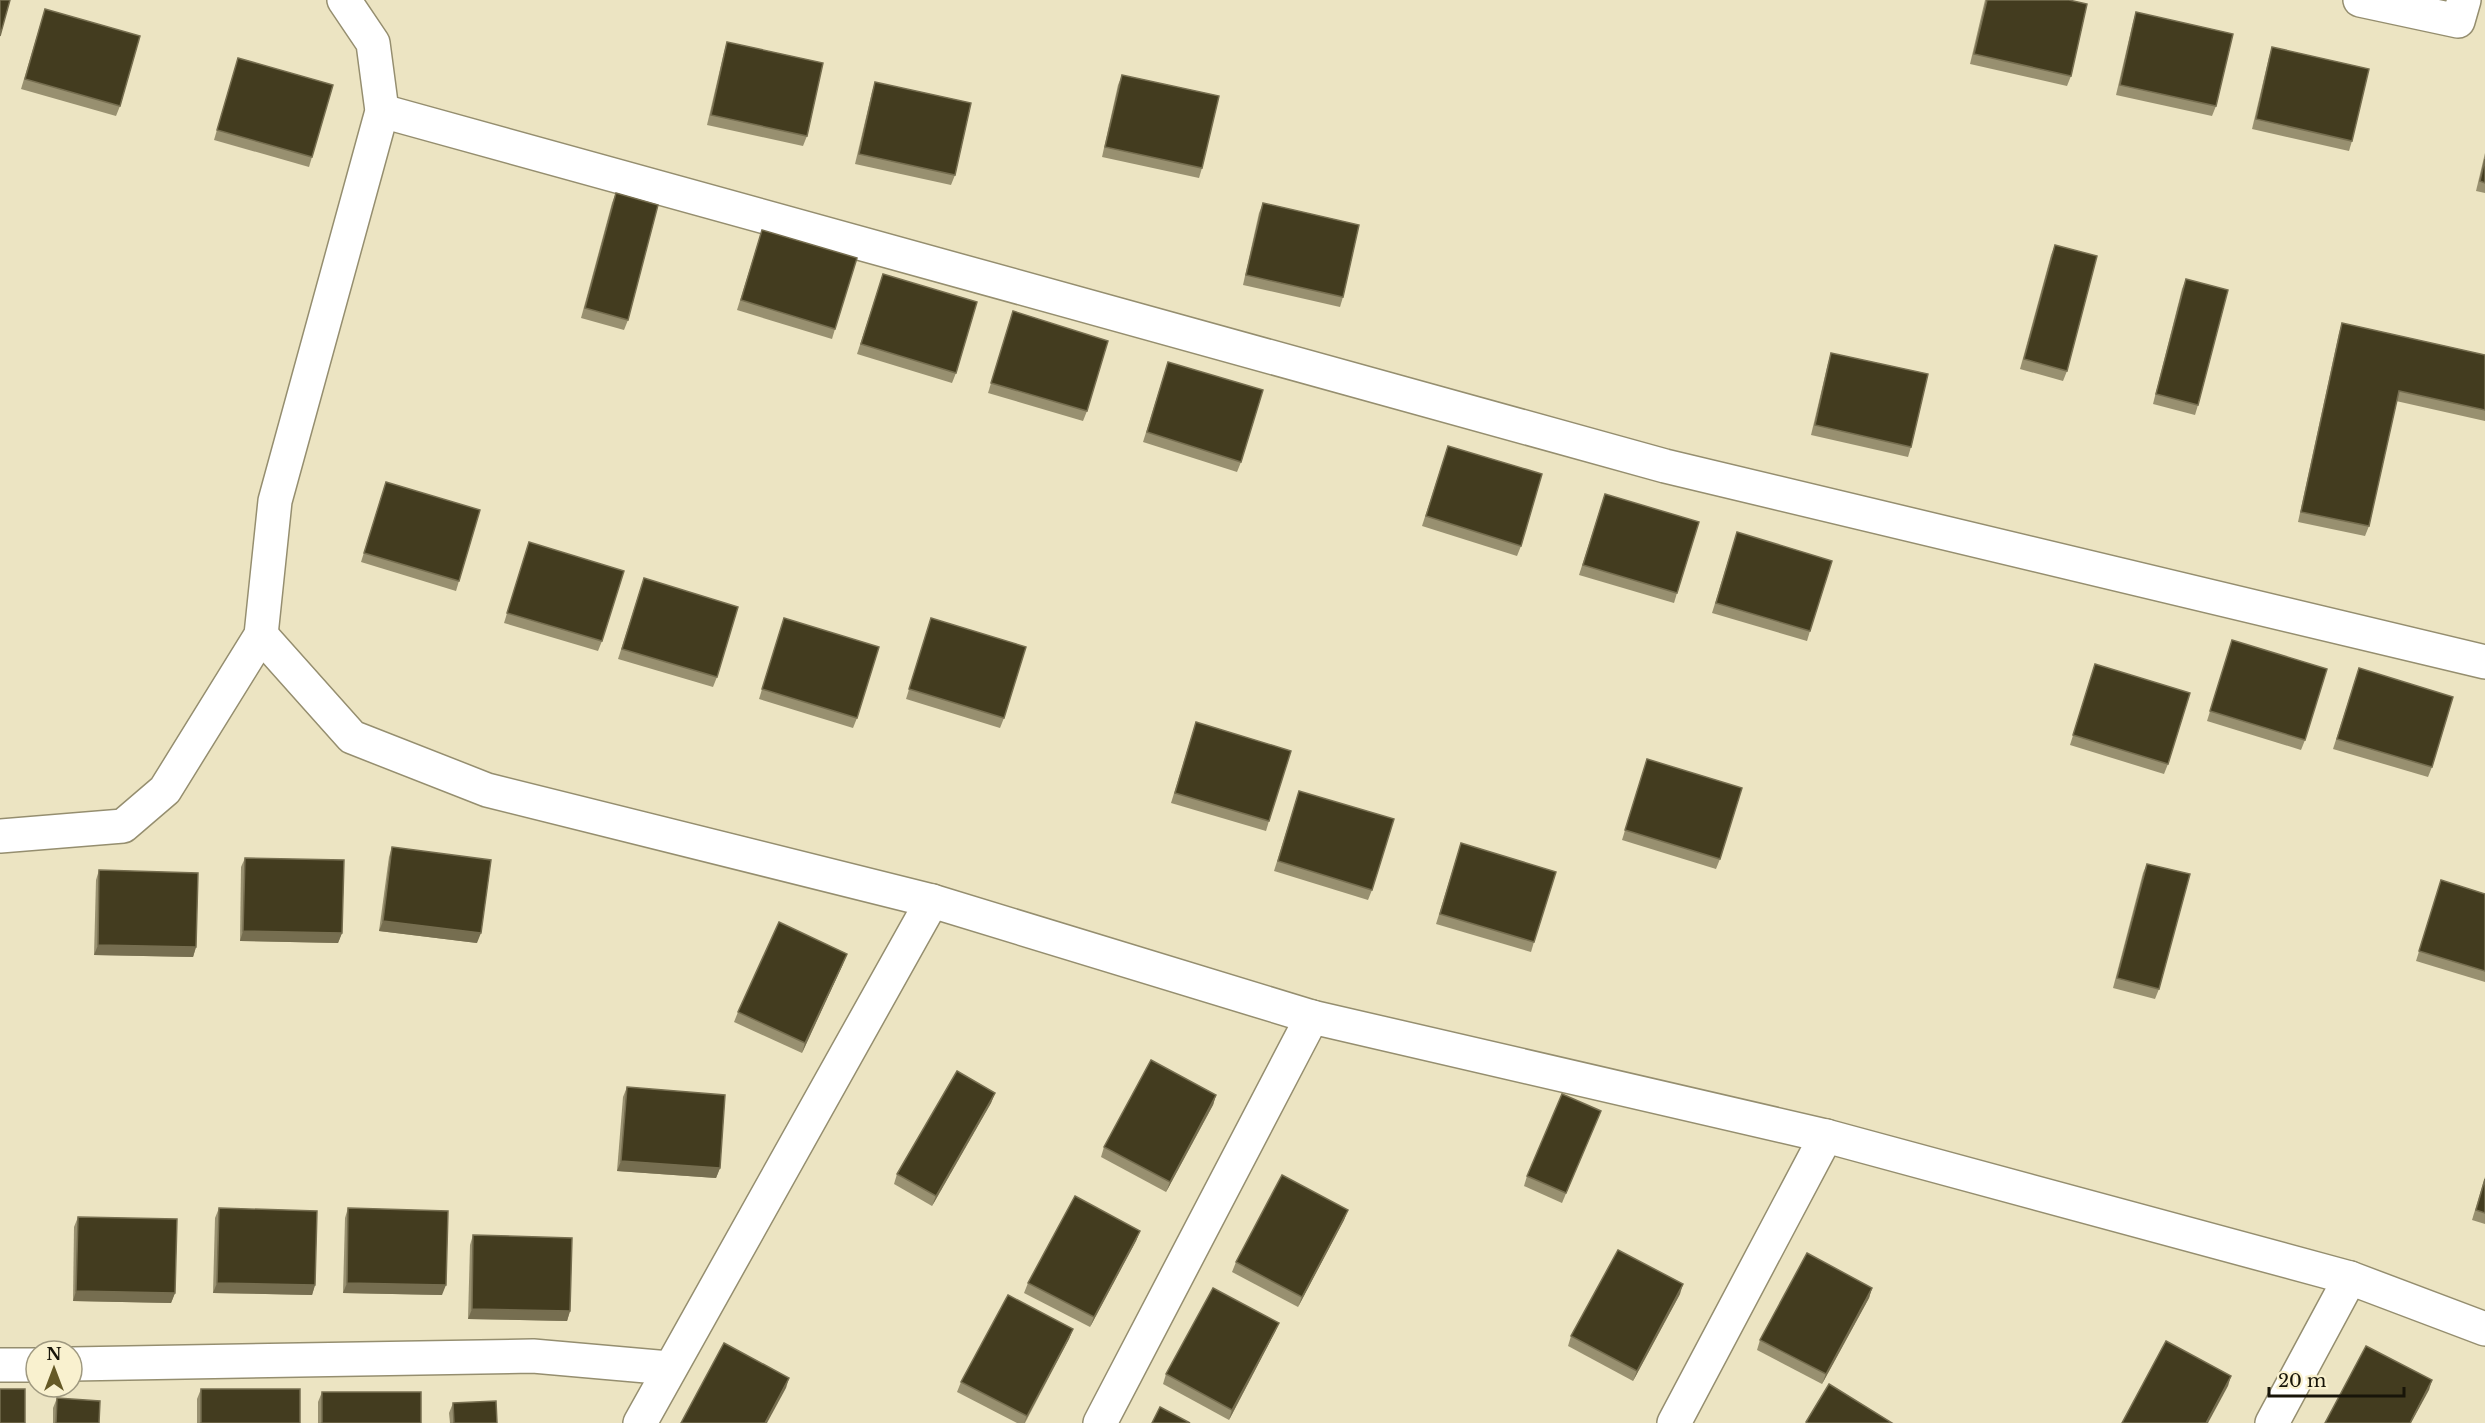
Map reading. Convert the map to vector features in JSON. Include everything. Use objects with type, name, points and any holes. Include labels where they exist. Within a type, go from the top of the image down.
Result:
[{"type":"street","points":[[0,836],[123,826],[165,790],[261,635],[275,501],[382,111],[374,43],[344,0]]},
{"type":"street","points":[[2360,0],[2458,21],[2464,0]]},
{"type":"street","points":[[382,111],[1665,466],[2485,662]]},
{"type":"street","points":[[261,635],[352,737],[487,790],[932,901],[1312,1017],[1826,1136],[2350,1278],[2485,1329]]},
{"type":"street","points":[[640,1423],[932,901]]},
{"type":"street","points":[[1100,1423],[1312,1017]]},
{"type":"street","points":[[1674,1423],[1826,1136]]},
{"type":"street","points":[[2272,1423],[2350,1278]]},
{"type":"street","points":[[84,1364],[533,1356],[669,1368]]},
{"type":"street","points":[[0,1365],[24,1365]]},
{"type":"building","points":[[0,0],[10,0],[0,36]]},
{"type":"building","points":[[1987,0],[2069,0],[2087,4],[2071,76],[1974,54]]},
{"type":"building","points":[[45,9],[140,36],[120,106],[25,79]]},
{"type":"building","points":[[2136,12],[2233,34],[2216,106],[2120,85]]},
{"type":"building","points":[[727,42],[823,63],[807,136],[711,115]]},
{"type":"building","points":[[2272,47],[2369,69],[2352,141],[2256,119]]},
{"type":"building","points":[[238,58],[333,85],[312,157],[217,130]]},
{"type":"building","points":[[1122,75],[1219,96],[1202,168],[1105,147]]},
{"type":"building","points":[[875,82],[971,103],[955,175],[859,154]]},
{"type":"building","points":[[2485,159],[2485,183],[2480,181]]},
{"type":"building","points":[[616,193],[658,205],[628,320],[585,308]]},
{"type":"building","points":[[1263,203],[1359,225],[1343,297],[1246,275]]},
{"type":"building","points":[[762,230],[857,258],[835,329],[741,300]]},
{"type":"building","points":[[2055,245],[2097,256],[2067,371],[2024,359]]},
{"type":"building","points":[[883,274],[977,302],[956,373],[861,344]]},
{"type":"building","points":[[2186,279],[2228,290],[2198,405],[2156,394]]},
{"type":"building","points":[[1013,311],[1108,341],[1087,411],[991,383]]},
{"type":"building","points":[[2342,323],[2485,355],[2485,410],[2399,391],[2369,526],[2301,512]]},
{"type":"building","points":[[1831,353],[1928,374],[1911,447],[1815,425]]},
{"type":"building","points":[[1168,362],[1263,390],[1241,462],[1147,432]]},
{"type":"building","points":[[1448,446],[1542,474],[1521,546],[1426,516]]},
{"type":"building","points":[[386,482],[480,510],[459,581],[364,553]]},
{"type":"building","points":[[1605,494],[1699,522],[1677,593],[1583,565]]},
{"type":"building","points":[[1737,532],[1832,561],[1810,631],[1716,603]]},
{"type":"building","points":[[529,542],[624,571],[602,641],[507,613]]},
{"type":"building","points":[[644,578],[738,607],[717,677],[622,649]]},
{"type":"building","points":[[784,618],[879,647],[857,718],[762,689]]},
{"type":"building","points":[[931,618],[1026,647],[1004,718],[909,689]]},
{"type":"building","points":[[2232,640],[2327,669],[2305,740],[2210,711]]},
{"type":"building","points":[[2095,664],[2190,693],[2168,764],[2073,735]]},
{"type":"building","points":[[2359,668],[2453,697],[2432,767],[2337,739]]},
{"type":"building","points":[[1196,722],[1291,751],[1269,821],[1175,793]]},
{"type":"building","points":[[1647,759],[1742,788],[1720,859],[1625,830]]},
{"type":"building","points":[[1299,791],[1394,819],[1372,890],[1278,861]]},
{"type":"building","points":[[1461,843],[1556,872],[1534,942],[1440,914]]},
{"type":"building","points":[[392,847],[491,860],[481,933],[383,921]]},
{"type":"building","points":[[245,858],[344,860],[342,933],[243,931]]},
{"type":"building","points":[[2147,864],[2190,874],[2159,989],[2117,978]]},
{"type":"building","points":[[99,870],[198,873],[196,947],[98,945]]},
{"type":"building","points":[[2441,880],[2485,894],[2485,971],[2419,951]]},
{"type":"building","points":[[779,922],[847,954],[805,1043],[738,1012]]},
{"type":"building","points":[[1151,1060],[1216,1095],[1170,1182],[1104,1147]]},
{"type":"building","points":[[957,1071],[995,1093],[936,1196],[897,1174]]},
{"type":"building","points":[[627,1087],[725,1095],[720,1168],[621,1161]]},
{"type":"building","points":[[1562,1094],[1601,1111],[1566,1193],[1527,1176]]},
{"type":"building","points":[[1282,1175],[1348,1210],[1302,1297],[1236,1262]]},
{"type":"building","points":[[2485,1179],[2485,1213],[2476,1210]]},
{"type":"building","points":[[1075,1196],[1140,1231],[1094,1317],[1028,1283]]},
{"type":"building","points":[[219,1208],[317,1211],[315,1285],[217,1283]]},
{"type":"building","points":[[348,1208],[448,1211],[446,1285],[347,1283]]},
{"type":"building","points":[[78,1217],[177,1219],[175,1293],[76,1291]]},
{"type":"building","points":[[473,1235],[572,1238],[570,1311],[472,1309]]},
{"type":"building","points":[[1618,1250],[1683,1284],[1637,1371],[1571,1336]]},
{"type":"building","points":[[1807,1253],[1872,1288],[1826,1374],[1760,1340]]},
{"type":"building","points":[[1213,1288],[1279,1323],[1232,1410],[1166,1374]]},
{"type":"building","points":[[1008,1295],[1073,1329],[1027,1416],[961,1382]]},
{"type":"building","points":[[2166,1341],[2231,1376],[2206,1423],[2122,1423]]},
{"type":"building","points":[[724,1343],[789,1378],[765,1423],[681,1423]]},
{"type":"building","points":[[2366,1346],[2432,1380],[2410,1423],[2325,1423]]},
{"type":"building","points":[[1829,1384],[1892,1423],[1806,1422]]},
{"type":"building","points":[[0,1389],[24,1389],[25,1423],[0,1423]]},
{"type":"building","points":[[201,1389],[300,1389],[300,1423],[201,1423]]},
{"type":"building","points":[[322,1392],[421,1392],[421,1423],[322,1423]]},
{"type":"building","points":[[57,1399],[100,1401],[99,1423],[56,1423]]},
{"type":"building","points":[[496,1401],[497,1423],[454,1423],[453,1403]]},
{"type":"building","points":[[1160,1407],[1190,1423],[1152,1423]]}]
